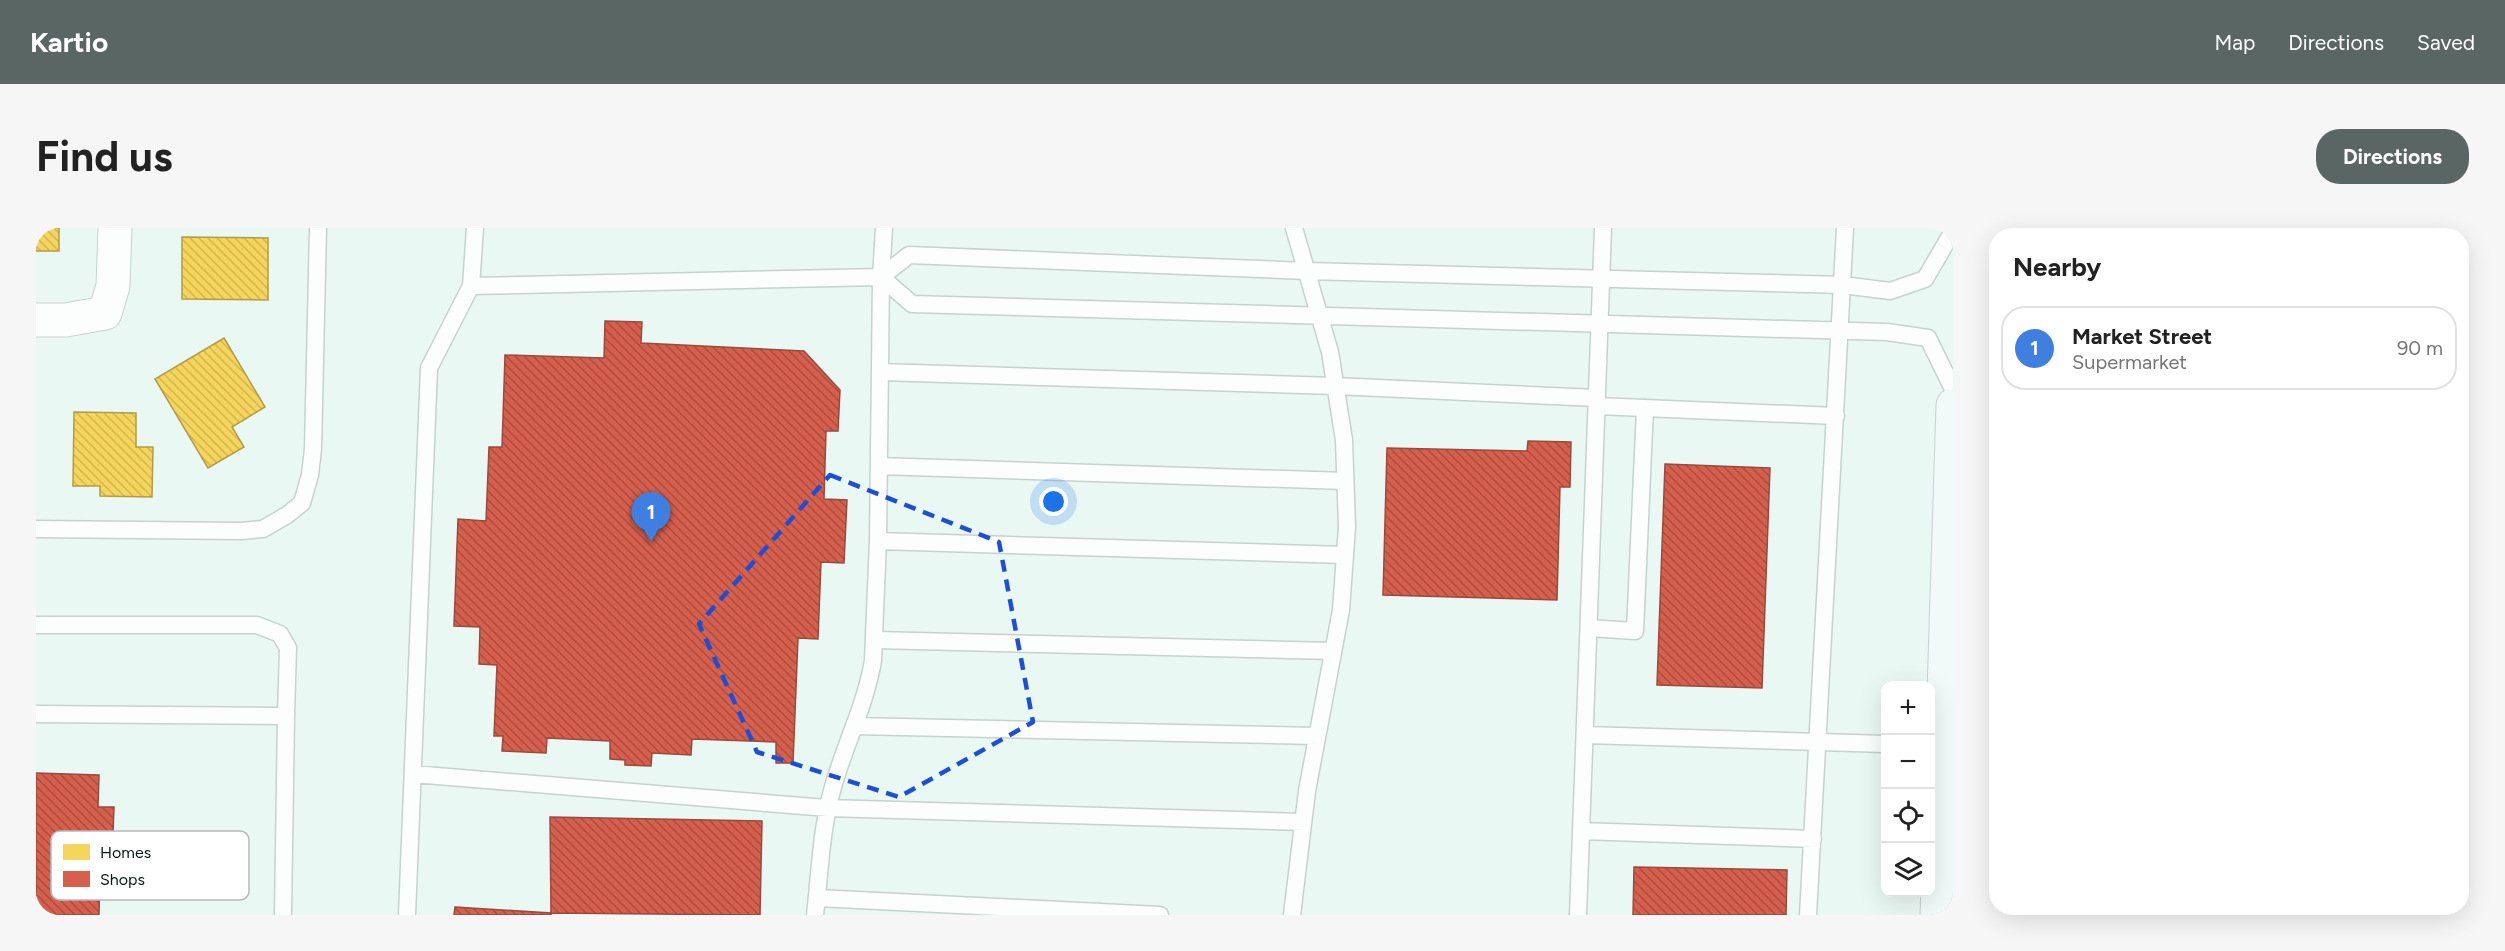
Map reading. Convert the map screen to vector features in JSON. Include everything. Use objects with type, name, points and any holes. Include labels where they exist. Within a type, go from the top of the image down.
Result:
[{"type":"main road","points":[[1936,915],[1936,745],[1953,405]]},
{"type":"street","points":[[36,320],[66,320],[105,313],[113,286],[115,228]]},
{"type":"lane","points":[[36,529],[241,531],[263,529],[302,503],[313,448],[318,228]]},
{"type":"lane","points":[[406,915],[429,368],[471,286],[475,228]]},
{"type":"lane","points":[[884,228],[881,277],[875,640],[871,678],[841,760],[823,825],[816,907],[1160,915]]},
{"type":"lane","points":[[1292,915],[1303,822],[1341,610],[1347,527],[1344,440],[1330,352],[1294,228]]},
{"type":"lane","points":[[1578,915],[1604,228]]},
{"type":"lane","points":[[1808,915],[1845,228]]},
{"type":"lane","points":[[471,286],[881,277],[909,255],[1307,271],[1843,285],[1890,291],[1924,279],[1953,231]]},
{"type":"lane","points":[[881,277],[912,304],[1319,315],[1600,326],[1887,332],[1928,338],[1953,389]]},
{"type":"lane","points":[[880,372],[1335,386],[1597,402],[1645,408],[1836,416]]},
{"type":"lane","points":[[1589,628],[1635,631],[1645,408]]},
{"type":"lane","points":[[879,466],[1345,481]]},
{"type":"lane","points":[[878,541],[1345,555]]},
{"type":"lane","points":[[36,625],[257,625],[280,634],[288,648],[283,915]]},
{"type":"lane","points":[[875,640],[1333,651]]},
{"type":"lane","points":[[36,714],[286,716]]},
{"type":"lane","points":[[854,726],[1317,736]]},
{"type":"lane","points":[[1585,735],[1881,744]]},
{"type":"lane","points":[[413,774],[827,808],[1303,822]]},
{"type":"lane","points":[[1581,831],[1812,839]]},
{"type":"highlighted area","points":[[830,475],[999,542],[1033,722],[899,797],[757,752],[699,624]]},
{"type":"building: Homes","points":[[36,228],[59,228],[59,251],[36,251]]},
{"type":"building: Homes","points":[[182,237],[268,238],[268,300],[182,299]]},
{"type":"building: Homes","points":[[224,338],[265,407],[232,427],[244,447],[208,468],[155,379]]},
{"type":"building: Homes","points":[[74,412],[136,413],[136,447],[153,447],[152,497],[100,496],[100,486],[73,486]]},
{"type":"building: Shops","points":[[605,321],[642,322],[641,343],[804,351],[840,390],[838,431],[826,431],[824,499],[847,500],[844,563],[821,562],[818,639],[798,638],[793,763],[776,763],[776,742],[692,739],[691,755],[652,753],[651,766],[625,765],[625,760],[610,759],[610,741],[547,738],[546,753],[502,751],[503,736],[494,736],[497,665],[479,664],[480,627],[454,626],[458,519],[486,521],[489,447],[502,447],[505,355],[604,358]]},
{"type":"building: Shops","points":[[1528,441],[1571,442],[1570,487],[1560,487],[1557,600],[1383,595],[1387,448],[1527,451]]},
{"type":"building: Shops","points":[[1665,464],[1770,468],[1762,688],[1657,685]]},
{"type":"building: Shops","points":[[36,773],[99,775],[98,807],[114,807],[113,831],[51,831],[51,900],[99,900],[99,915],[36,915]]},
{"type":"building: Shops","points":[[550,817],[762,821],[760,915],[551,913]]},
{"type":"building: Shops","points":[[1634,867],[1787,870],[1786,915],[1633,915]]},
{"type":"building: Shops","points":[[455,907],[551,913],[551,915],[454,915]]},
{"type":"place","name":"Market Street","points":[[651,542]]}]
